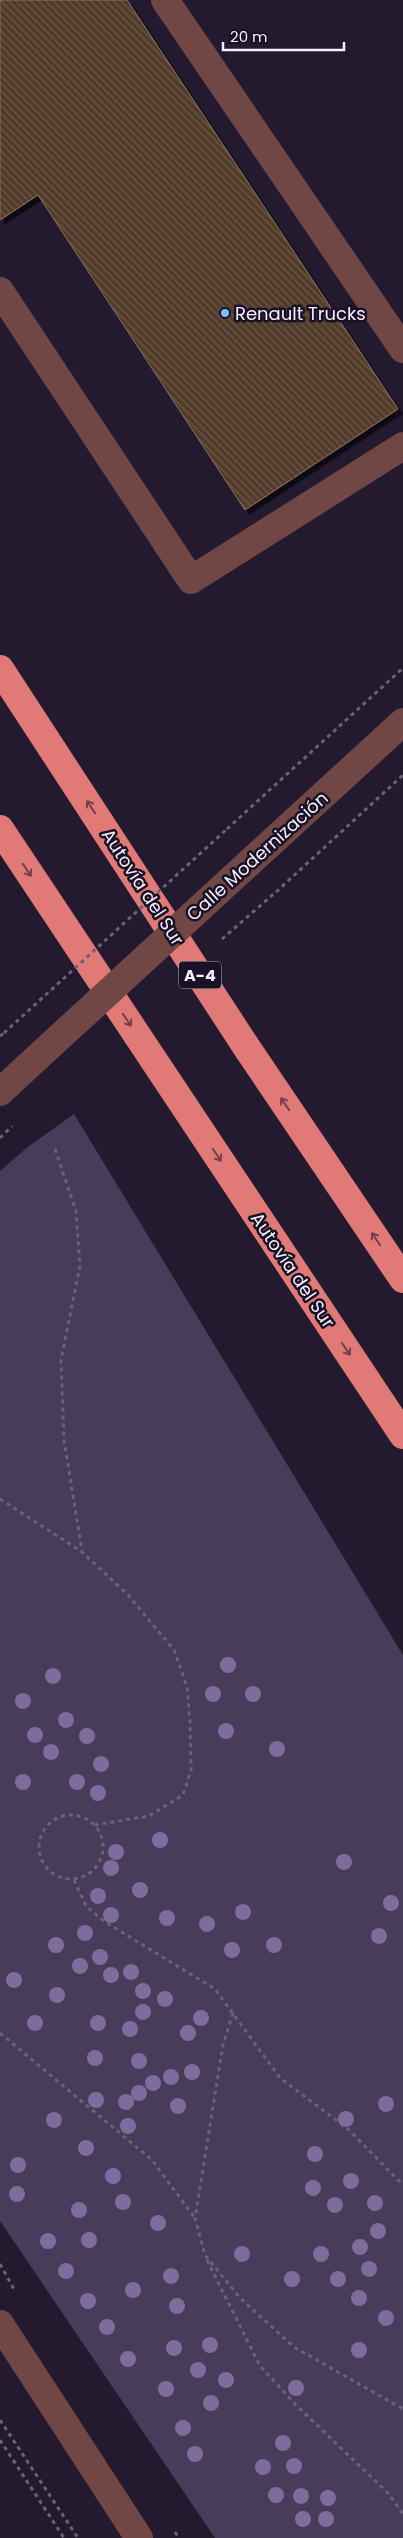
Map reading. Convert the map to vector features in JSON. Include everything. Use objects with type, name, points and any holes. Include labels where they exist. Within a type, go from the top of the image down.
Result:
[{"type":"highway","name":"Autovía del Sur","points":[[0,669],[246,1048],[403,1280]]},
{"type":"highway","name":"Autovía del Sur","points":[[0,830],[403,1435]]},
{"type":"street","points":[[165,0],[403,349]]},
{"type":"street","points":[[0,291],[191,580],[403,446]]},
{"type":"street","name":"Calle Modernización","points":[[0,1092],[403,722]]},
{"type":"street","points":[[0,2324],[139,2538]]},
{"type":"path","points":[[0,1036],[403,668]]},
{"type":"path","points":[[276,892],[403,775]]},
{"type":"path","points":[[55,1149],[76,1211],[80,1266],[61,1360],[64,1440],[82,1552]]},
{"type":"path","points":[[0,1499],[82,1552],[128,1595],[174,1650],[187,1687],[190,1721],[190,1770],[183,1795],[149,1816],[95,1825]]},
{"type":"path","points":[[66,1815],[86,1818],[95,1825],[101,1833],[103,1854],[93,1872],[74,1880],[63,1879],[52,1874],[40,1857],[41,1835],[51,1822],[66,1815]]},
{"type":"path","points":[[74,1880],[86,1906],[105,1922],[215,1989],[280,2078],[348,2130],[403,2185]]},
{"type":"path","points":[[195,2218],[223,2045],[233,2013]]},
{"type":"path","points":[[0,2033],[152,2160],[195,2218],[205,2255],[260,2366],[297,2406],[388,2493],[403,2514]]},
{"type":"path","points":[[205,2255],[241,2298],[294,2347],[403,2409]]},
{"type":"path","points":[[0,2420],[78,2538]]},
{"type":"path","points":[[0,2440],[64,2538]]},
{"type":"shaded area","points":[[74,1114],[403,1655],[403,2538],[215,2538],[0,2221],[0,1171],[29,1146]]},
{"type":"building","name":"Renault Trucks","points":[[0,0],[127,0],[398,409],[245,510],[38,195],[0,220]]},
{"type":"place","name":"Renault Trucks","points":[[225,313]]}]
